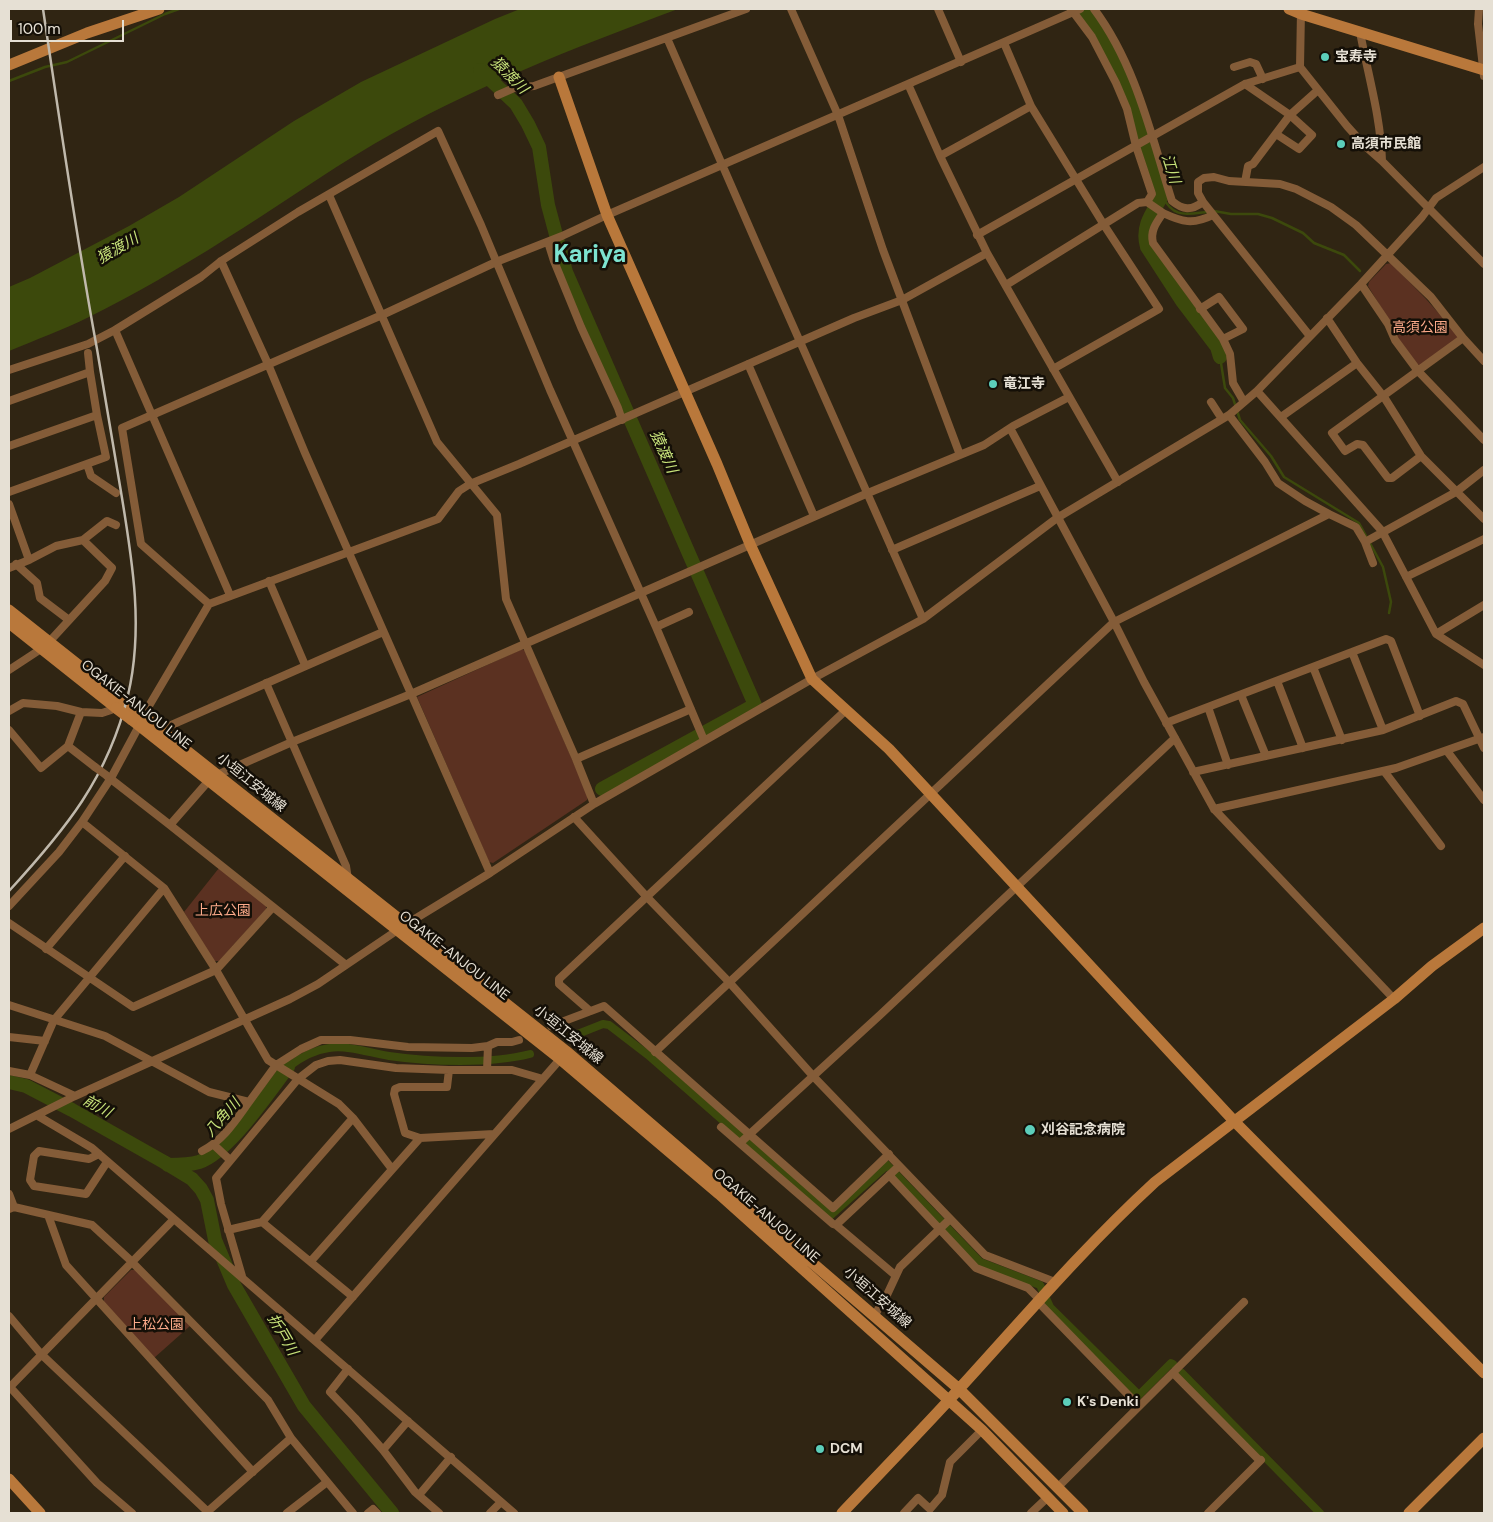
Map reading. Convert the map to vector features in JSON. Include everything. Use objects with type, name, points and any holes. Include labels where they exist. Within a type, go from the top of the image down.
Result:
[{"type":"street","points":[[9,65],[87,33],[159,9]]},
{"type":"street","points":[[498,95],[514,88],[534,86],[746,9]]},
{"type":"street","points":[[792,9],[838,115],[883,250],[960,455]]},
{"type":"street","points":[[938,9],[960,62]]},
{"type":"street","points":[[1094,9],[1125,60],[1134,80],[1172,201],[1179,207],[1188,210],[1205,204]]},
{"type":"street","points":[[1289,9],[1301,11],[1484,72],[1479,9]]},
{"type":"street","points":[[209,604],[141,544],[122,428],[382,315],[496,262],[562,236],[1004,43],[1074,10],[1092,37],[1128,109],[1136,146],[1152,194],[1147,202]]},
{"type":"street","points":[[1301,11],[1300,67],[1365,146],[1484,264]]},
{"type":"street","points":[[1360,32],[1379,132],[1382,161]]},
{"type":"street","points":[[667,38],[923,618]]},
{"type":"street","points":[[1004,43],[1031,106],[1104,225],[1159,309],[1053,369]]},
{"type":"street","points":[[1234,67],[1250,62],[1256,64],[1263,79]]},
{"type":"street","points":[[977,235],[1245,84],[1300,67]]},
{"type":"street","points":[[559,77],[607,215],[750,544],[812,679],[889,749],[1234,1122],[1484,1373]]},
{"type":"street","points":[[908,84],[977,235],[1118,482]]},
{"type":"street","points":[[1245,84],[1290,115],[1312,135],[1299,149],[1276,134]]},
{"type":"street","points":[[1245,182],[1248,166],[1253,164],[1290,115],[1318,90]]},
{"type":"street","points":[[940,156],[1031,106]]},
{"type":"street","points":[[9,370],[88,344],[114,330],[201,277],[221,261],[298,212],[438,131],[572,441],[656,627],[702,737]]},
{"type":"street","points":[[9,1129],[290,999],[318,984],[401,928],[702,737],[923,618],[1057,518],[1225,417],[1244,402],[1361,284],[1436,198],[1484,167]]},
{"type":"street","points":[[1309,335],[1205,204],[1198,193],[1198,182],[1204,178],[1214,177],[1245,182],[1280,184],[1296,189],[1331,207],[1356,225],[1431,297],[1484,361]]},
{"type":"street","points":[[329,194],[437,442],[496,515],[506,599],[594,804]]},
{"type":"street","points":[[1006,285],[1138,203],[1147,202],[1163,213],[1187,222],[1205,219],[1213,215]]},
{"type":"street","points":[[1163,213],[1153,228],[1153,243],[1223,340],[1230,354],[1233,383],[1244,402]]},
{"type":"street","points":[[548,242],[581,327],[622,420]]},
{"type":"street","points":[[9,906],[59,852],[82,822],[138,721],[209,604],[438,519],[459,491],[470,484],[622,420],[854,318],[902,300],[987,253]]},
{"type":"street","points":[[221,261],[268,364],[383,632],[490,873]]},
{"type":"street","points":[[1361,284],[1388,324],[1395,340],[1418,371],[1484,440]]},
{"type":"street","points":[[1200,309],[1219,297],[1243,329],[1223,340]]},
{"type":"street","points":[[1327,318],[1357,363],[1384,397],[1421,456],[1484,519]]},
{"type":"street","points":[[114,330],[230,596]]},
{"type":"street","points":[[1421,456],[1392,478],[1388,478],[1363,445],[1357,444],[1345,451],[1332,433],[1464,338]]},
{"type":"street","points":[[9,492],[106,457],[88,353]]},
{"type":"street","points":[[1280,417],[1357,363]]},
{"type":"street","points":[[748,364],[814,516]]},
{"type":"street","points":[[9,400],[90,372]]},
{"type":"street","points":[[1257,391],[1382,531],[1436,634],[1484,665]]},
{"type":"street","points":[[170,825],[213,778],[292,742],[411,694],[526,644],[814,516],[984,445],[1010,428],[1070,397]]},
{"type":"street","points":[[1211,402],[1265,462],[1278,483],[1305,501],[1356,527],[1365,542],[1373,563]]},
{"type":"street","points":[[9,446],[98,415]]},
{"type":"street","points":[[1010,428],[1166,723],[1214,808],[1394,999]]},
{"type":"street","points":[[87,464],[91,476],[116,493]]},
{"type":"street","points":[[1365,542],[1456,492],[1484,470]]},
{"type":"street","points":[[892,550],[1040,486]]},
{"type":"street","points":[[9,504],[29,560]]},
{"type":"street","points":[[655,1052],[1114,622],[1329,514]]},
{"type":"street","points":[[13,566],[56,546],[83,540],[107,521],[116,525]]},
{"type":"street","points":[[1406,576],[1484,539]]},
{"type":"street","points":[[9,670],[45,645],[105,581],[112,568],[83,540]]},
{"type":"street","points":[[13,566],[37,583],[40,598],[68,620]]},
{"type":"street","points":[[269,581],[305,665]]},
{"type":"street","points":[[1436,634],[1484,605]]},
{"type":"street","name":"小垣江安城線","points":[[9,610],[45,645],[138,721],[160,730],[213,778],[348,880],[401,928]]},
{"type":"street","points":[[656,627],[689,612]]},
{"type":"street","name":"OGAKIE-ANJOU LINE","points":[[9,623],[45,645],[115,707],[138,721],[213,778],[563,1055],[982,1430],[1063,1513]]},
{"type":"street","points":[[160,730],[383,632]]},
{"type":"street","points":[[1166,723],[1386,639],[1391,641],[1420,716]]},
{"type":"street","points":[[1352,652],[1383,730]]},
{"type":"street","points":[[1313,667],[1342,740]]},
{"type":"street","points":[[1277,681],[1303,748]]},
{"type":"street","points":[[266,683],[346,866],[348,880]]},
{"type":"street","points":[[1240,695],[1266,756]]},
{"type":"street","points":[[1194,772],[1383,730],[1456,701],[1463,704],[1482,738],[1484,748]]},
{"type":"street","points":[[9,711],[23,703],[57,706],[81,712],[102,713],[115,707]]},
{"type":"street","points":[[1208,707],[1228,765]]},
{"type":"street","points":[[576,759],[691,709]]},
{"type":"street","points":[[590,1011],[559,984],[559,979],[846,710]]},
{"type":"street","points":[[9,730],[41,768],[68,746],[81,712]]},
{"type":"street","points":[[740,1143],[1175,738]]},
{"type":"street","points":[[1214,808],[1384,771],[1482,738]]},
{"type":"street","points":[[68,746],[346,965]]},
{"type":"street","points":[[1447,751],[1484,800]]},
{"type":"street","points":[[1384,771],[1441,846]]},
{"type":"street","points":[[574,817],[813,1076],[984,1255],[1054,1283]]},
{"type":"street","points":[[82,822],[164,888],[216,970],[268,1060],[339,1104],[353,1118],[392,1169]]},
{"type":"street","points":[[46,949],[125,856]]},
{"type":"street","points":[[30,1075],[54,1020],[164,888]]},
{"type":"street","points":[[9,923],[133,1007],[216,970],[273,907]]},
{"type":"street","points":[[842,1513],[949,1400],[1054,1283],[1155,1182],[1394,999],[1432,966],[1484,928]]},
{"type":"street","points":[[9,1005],[105,1036],[209,1092],[249,1102]]},
{"type":"street","points":[[551,1026],[604,1006],[833,1208],[889,1154]]},
{"type":"street","points":[[9,1037],[45,1041]]},
{"type":"street","points":[[202,1151],[214,1145],[236,1121],[276,1065],[301,1049],[321,1040],[350,1040],[408,1047],[488,1049],[497,1042],[519,1040]]},
{"type":"street","points":[[487,1068],[488,1049]]},
{"type":"street","points":[[315,1340],[563,1055]]},
{"type":"street","name":"小垣江安城線","points":[[563,1055],[959,1388],[1083,1513]]},
{"type":"street","points":[[241,1276],[216,1178],[296,1078],[316,1065],[340,1060],[396,1068],[449,1070],[487,1068],[512,1070],[542,1079]]},
{"type":"street","points":[[449,1070],[448,1087],[400,1087],[395,1089],[394,1094],[405,1133],[420,1138],[494,1134]]},
{"type":"street","points":[[9,1071],[30,1075],[75,1097]]},
{"type":"street","points":[[38,1116],[92,1148],[514,1513]]},
{"type":"street","points":[[228,1230],[262,1222],[353,1118]]},
{"type":"street","points":[[721,1127],[895,1275]]},
{"type":"street","points":[[311,1261],[420,1138]]},
{"type":"street","points":[[214,1145],[230,1160]]},
{"type":"street","points":[[98,1154],[89,1159],[39,1152],[34,1156],[30,1180],[34,1186],[86,1194],[107,1162]]},
{"type":"street","points":[[836,1225],[899,1166]]},
{"type":"street","points":[[889,1174],[976,1268],[1028,1288],[1139,1406]]},
{"type":"street","points":[[9,1194],[11,1208],[92,1225],[133,1262],[268,1400],[290,1438],[353,1513]]},
{"type":"street","points":[[48,1215],[66,1264],[253,1472]]},
{"type":"street","points":[[132,1513],[96,1483],[9,1387],[174,1219]]},
{"type":"street","points":[[874,1316],[886,1297],[900,1266],[950,1219]]},
{"type":"street","points":[[262,1222],[353,1297]]},
{"type":"street","points":[[1058,1488],[1244,1302]]},
{"type":"street","points":[[9,1316],[41,1354],[207,1513],[290,1438]]},
{"type":"street","points":[[348,1369],[330,1392],[355,1418],[419,1495],[439,1513]]},
{"type":"street","points":[[1173,1373],[1260,1460],[1208,1513]]},
{"type":"street","points":[[382,1450],[408,1421]]},
{"type":"street","points":[[904,1513],[918,1498],[930,1509],[942,1495],[950,1462],[982,1430]]},
{"type":"street","points":[[1408,1513],[1484,1438]]},
{"type":"street","points":[[419,1495],[451,1457]]},
{"type":"street","points":[[9,1480],[40,1513]]},
{"type":"street","points":[[286,1513],[327,1482]]},
{"type":"street","points":[[1031,1513],[1048,1497]]},
{"type":"street","points":[[490,1513],[501,1502]]},
{"type":"street","points":[[368,1513],[373,1509],[377,1513]]},
{"type":"green space","name":"高須公園","points":[[1391,263],[1458,335],[1457,339],[1421,366],[1417,364],[1397,338],[1390,322],[1368,286],[1369,282],[1386,264]]},
{"type":"green space","points":[[522,649],[525,651],[588,796],[587,800],[493,863],[489,862],[417,697]]},
{"type":"green space","name":"上広公園","points":[[219,868],[266,905],[266,909],[219,961],[214,961],[184,912]]},
{"type":"green space","name":"上松公園","points":[[131,1270],[137,1270],[190,1326],[154,1358],[104,1302],[104,1297]]},
{"type":"water","points":[[520,9],[678,9],[561,54],[447,105],[355,155],[174,271],[79,322],[9,351],[9,287],[129,226],[179,197],[294,121],[361,82]]},
{"type":"waterway","points":[[9,81],[45,67],[67,62],[179,9]]},
{"type":"waterway","name":"江川","points":[[1083,9],[1098,31],[1121,76],[1139,123],[1162,196],[1151,214],[1146,227],[1147,247],[1182,301],[1217,347],[1220,357]]},
{"type":"waterway","name":"猿渡川","points":[[480,70],[516,104],[539,147],[548,205],[566,272],[755,705],[602,789]]},
{"type":"waterway","points":[[1162,196],[1176,212],[1187,214],[1208,212]]},
{"type":"waterway","points":[[1214,211],[1231,214],[1258,214],[1272,218],[1303,233],[1314,243],[1344,255],[1360,271]]},
{"type":"waterway","points":[[1220,357],[1225,388],[1233,398],[1240,420],[1271,456],[1284,477],[1359,523],[1383,567],[1391,602],[1389,613]]},
{"type":"waterway","points":[[570,1037],[603,1024],[609,1025],[648,1055],[831,1215],[887,1165],[980,1262],[1040,1285],[1050,1307],[1139,1395],[1171,1363],[1173,1364]]},
{"type":"waterway","points":[[288,1067],[312,1052],[336,1047],[351,1048],[389,1056],[441,1061],[479,1061],[530,1054]]},
{"type":"waterway","name":"八角川","points":[[168,1165],[199,1162],[223,1147],[259,1106],[288,1067]]},
{"type":"waterway","name":"折戸川","points":[[9,1082],[26,1086],[72,1110],[192,1179],[201,1189],[207,1200],[215,1240],[234,1285],[304,1406],[392,1513]]},
{"type":"waterway","points":[[1182,1373],[1320,1513]]},
{"type":"railway","points":[[9,891],[66,824],[82,801],[109,752],[128,695],[133,670],[136,619],[129,542],[75,222],[43,9]]},
{"type":"place","name":"宝寿寺","points":[[1325,57]]},
{"type":"place","name":"高須市民館","points":[[1341,144]]},
{"type":"place","name":"竜江寺","points":[[993,384]]},
{"type":"place","name":"刈谷記念病院","points":[[1030,1130]]},
{"type":"place","name":"K's Denki","points":[[1067,1402]]},
{"type":"place","name":"DCM","points":[[820,1449]]},
{"type":"district","name":"Kariya","points":[[590,256]]},
{"type":"water label","name":"前川","points":[[97,1107]]}]
